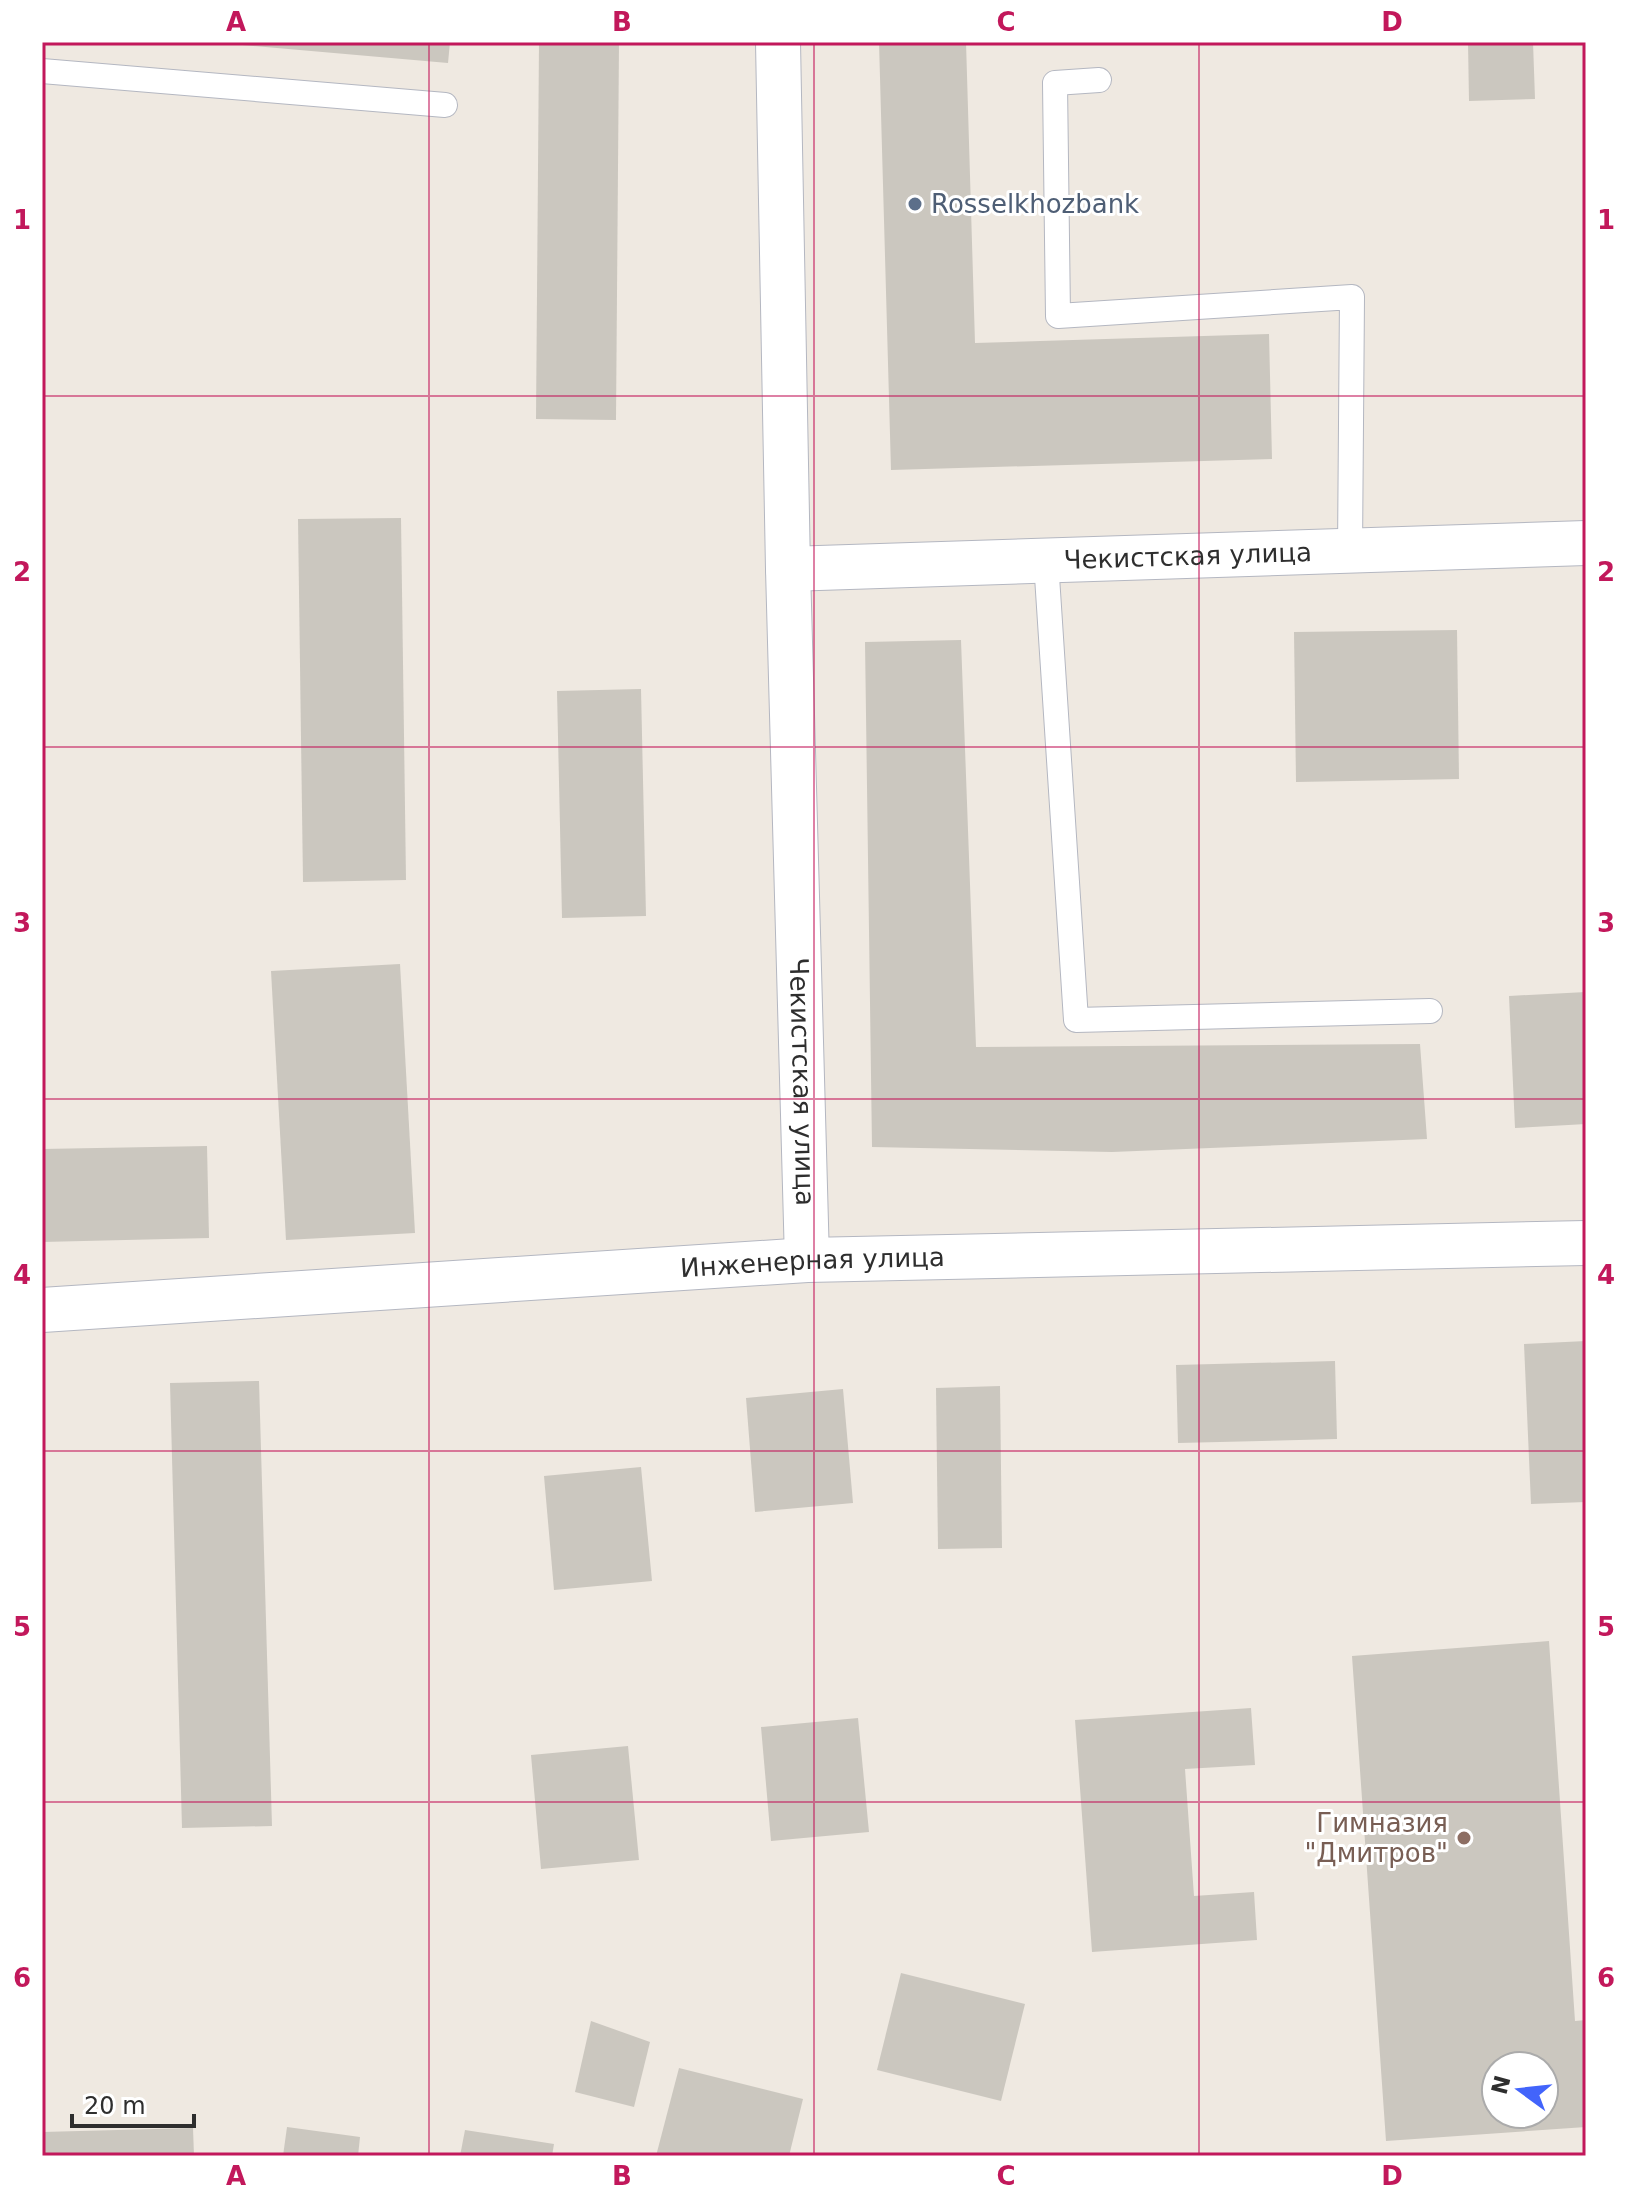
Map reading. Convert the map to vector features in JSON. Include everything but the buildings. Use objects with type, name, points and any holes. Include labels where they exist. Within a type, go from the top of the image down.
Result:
[{"type":"street","name":"Чекистская улица","points":[[778,42],[788,569],[807,1260]]},
{"type":"street","name":"Чекистская улица","points":[[788,569],[1586,543]]},
{"type":"street","name":"Инженерная улица","points":[[42,1310],[807,1260],[1586,1243]]},
{"type":"lane","points":[[42,71],[445,105]]},
{"type":"lane","points":[[1099,80],[1055,83],[1058,316],[1352,297],[1350,551]]},
{"type":"lane","points":[[1046,561],[1076,1020],[1430,1011]]},
{"type":"place","name":"Rosselkhozbank","points":[[915,204]]},
{"type":"place","name":"Гимназия \"Дмитров\"","points":[[1464,1838]]}]
